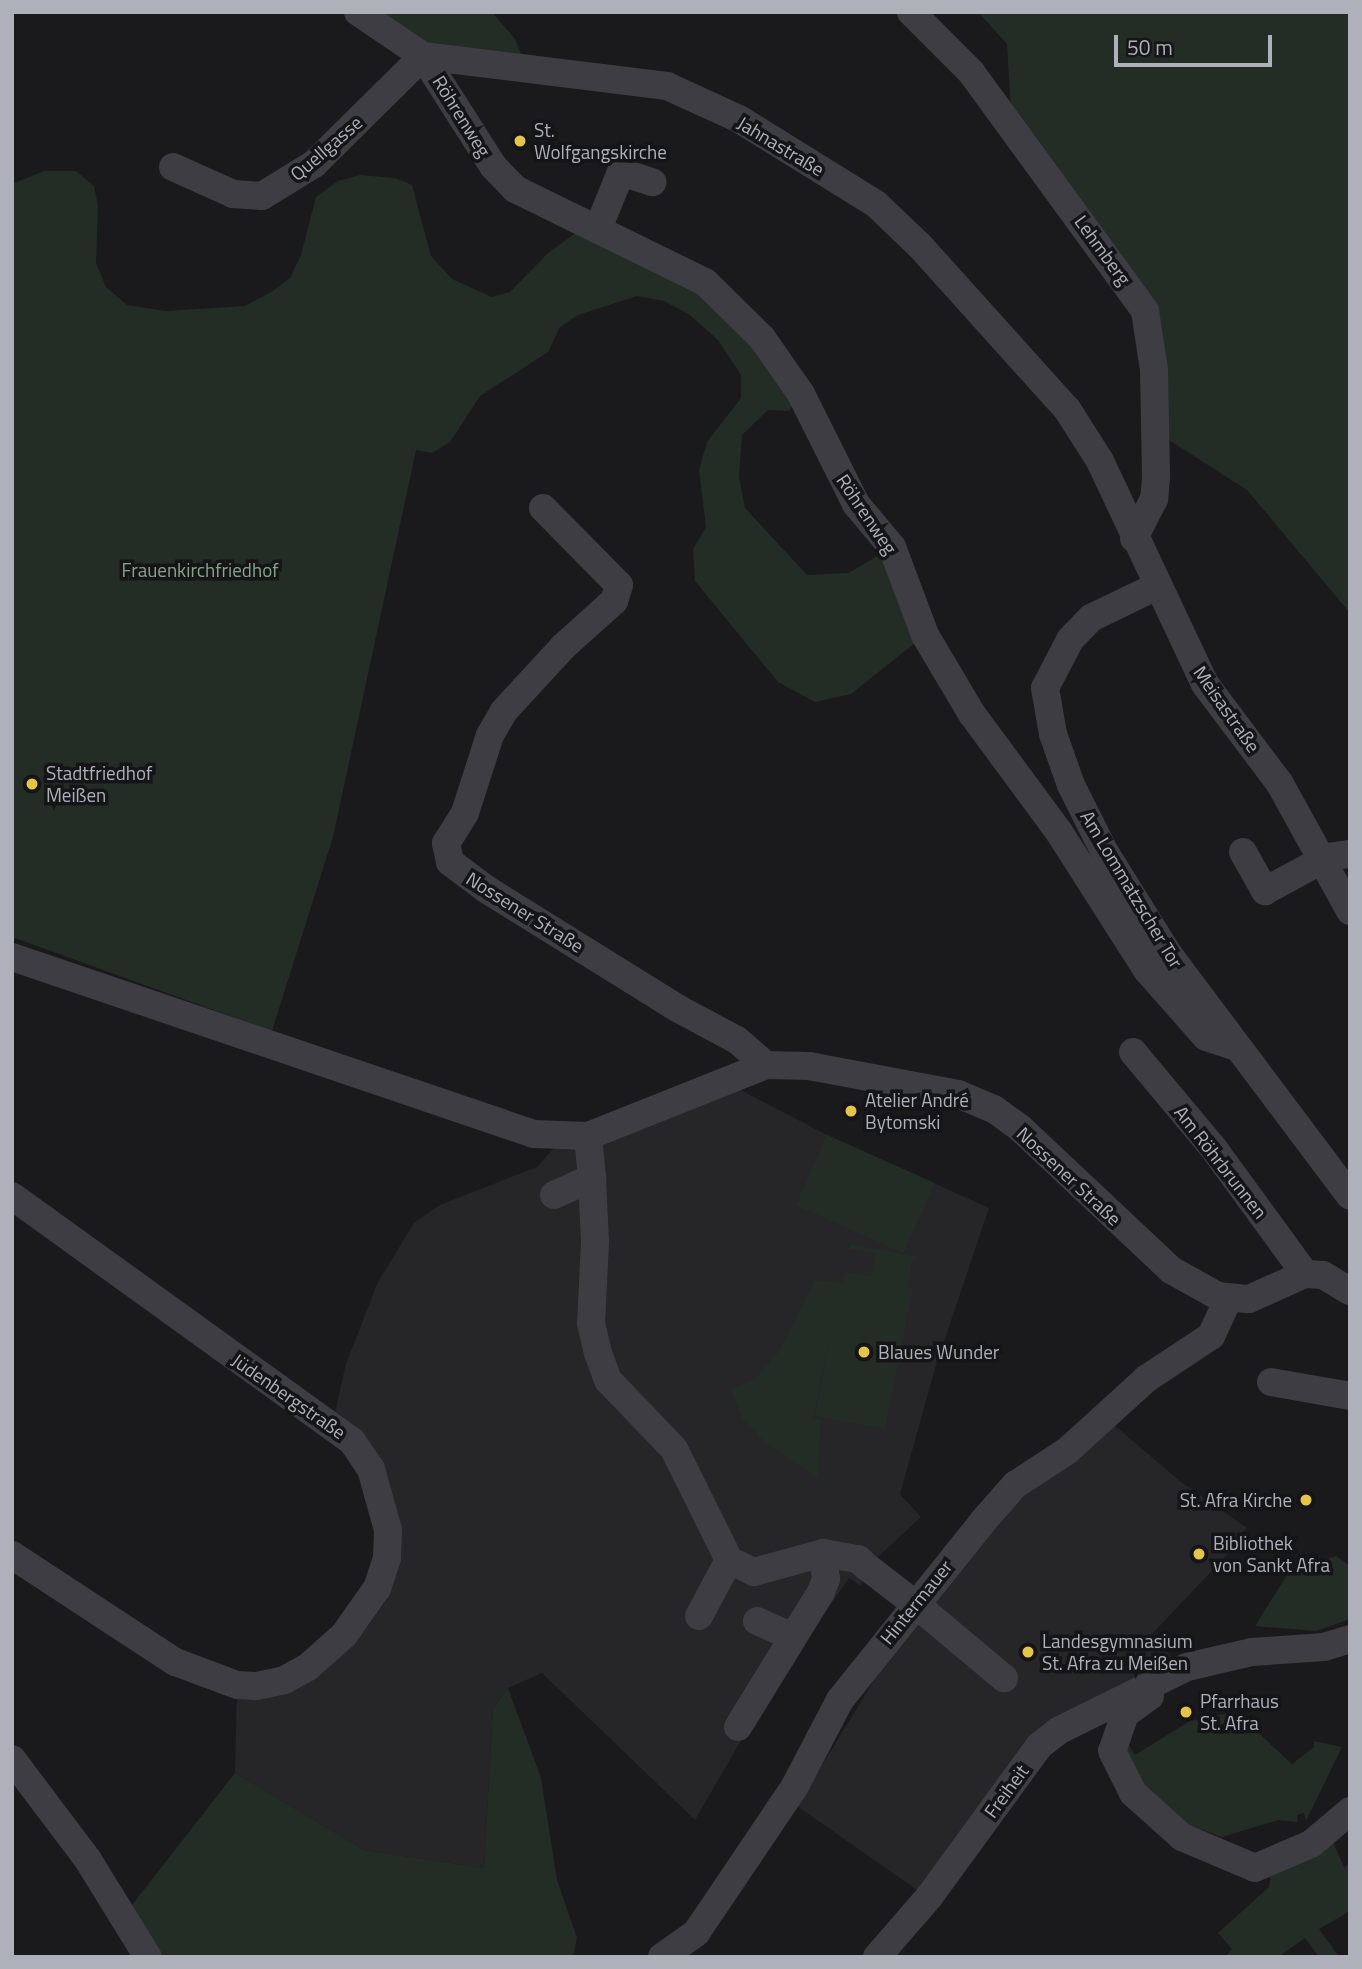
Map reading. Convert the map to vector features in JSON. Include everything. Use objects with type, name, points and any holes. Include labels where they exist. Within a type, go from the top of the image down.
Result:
[{"type":"street","name":"Jahnastraße","points":[[358,12],[423,56],[667,86],[739,119],[876,204],[920,246],[1067,409],[1100,461]]},
{"type":"street","name":"Lehmberg","points":[[911,12],[971,72],[1145,311],[1158,433],[1154,499],[1134,538]]},
{"type":"street","name":"Quellgasse","points":[[173,167],[233,194],[262,195],[314,164],[423,56]]},
{"type":"street","name":"Röhrenweg","points":[[423,56],[493,166],[515,189],[599,226],[705,282],[762,338],[801,394],[856,504],[892,547],[925,635],[972,714],[1059,832],[1147,970],[1206,1037],[1236,1047]]},
{"type":"street","points":[[599,226],[621,172],[652,182]]},
{"type":"street","name":"Meisastraße","points":[[1100,461],[1155,587],[1205,684],[1280,784],[1350,911]]},
{"type":"street","name":"Nossener Straße","points":[[543,508],[619,585],[614,601],[536,674],[504,711],[490,735],[465,813],[446,843],[450,862],[476,883],[677,1009],[737,1040],[766,1065]]},
{"type":"street","name":"Am Lommatzscher Tor","points":[[1155,587],[1091,618],[1070,640],[1045,688],[1048,713],[1071,785],[1104,851],[1169,956],[1350,1196]]},
{"type":"street","points":[[1243,852],[1265,891],[1321,859],[1350,854]]},
{"type":"street","name":"Nossener Straße","points":[[12,957],[534,1134],[588,1136],[766,1065],[809,1066],[958,1094],[994,1109],[1171,1270],[1228,1300]]},
{"type":"street","name":"Am Röhrbrunnen","points":[[1133,1052],[1214,1149],[1305,1274]]},
{"type":"street","points":[[588,1136],[595,1242],[592,1323],[598,1353],[608,1380],[674,1449],[729,1560],[754,1572],[823,1553],[858,1559],[1004,1678]]},
{"type":"street","points":[[554,1195],[592,1178]]},
{"type":"street","name":"Jüdenbergstraße","points":[[12,1196],[352,1441],[371,1469],[388,1531],[387,1558],[377,1588],[344,1635],[308,1667],[285,1680],[257,1686],[237,1685],[175,1662],[12,1555]]},
{"type":"street","points":[[1228,1300],[1249,1299],[1305,1274],[1323,1275],[1350,1290]]},
{"type":"street","name":"Hintermauer","points":[[662,1957],[696,1933],[795,1786],[840,1700],[984,1520],[1015,1485],[1067,1451],[1146,1379],[1211,1336],[1228,1300]]},
{"type":"street","points":[[1271,1382],[1350,1396]]},
{"type":"street","points":[[738,1727],[826,1579],[823,1553]]},
{"type":"street","points":[[699,1616],[729,1560]]},
{"type":"street","points":[[757,1621],[793,1637]]},
{"type":"street","name":"Freiheit","points":[[877,1957],[929,1897],[1039,1746],[1058,1731],[1174,1672],[1252,1652],[1301,1651],[1350,1639]]},
{"type":"street","points":[[1174,1672],[1164,1687],[1125,1714],[1112,1751],[1133,1793],[1182,1837],[1255,1868],[1278,1861],[1311,1844],[1350,1811]]},
{"type":"street","points":[[12,1759],[88,1860],[148,1957]]},
{"type":"shaded area","points":[[721,1080],[827,1135],[989,1208],[936,1365],[900,1494],[921,1517],[867,1567],[861,1586],[849,1578],[762,1704],[695,1820],[542,1673],[508,1688],[493,1708],[484,1868],[364,1850],[235,1773],[237,1685],[308,1667],[387,1558],[352,1441],[343,1417],[335,1412],[346,1364],[378,1282],[414,1223],[440,1205],[537,1167],[563,1138]]},
{"type":"shaded area","name":"Landesgymnasium St. Afra zu Meißen","points":[[1107,1419],[1181,1482],[1247,1528],[1237,1537],[1241,1540],[1151,1635],[1177,1663],[1088,1705],[923,1894],[797,1806],[919,1607],[1013,1507]]},
{"type":"green space","points":[[358,12],[492,12],[515,39],[527,69],[423,56]]},
{"type":"green space","points":[[978,12],[1350,12],[1350,613],[1247,490],[1158,433],[1150,333],[1012,126],[1007,44]]},
{"type":"green space","name":"Frauenkirchfriedhof","points":[[44,171],[76,171],[94,186],[98,206],[96,263],[106,287],[127,305],[166,311],[245,306],[273,291],[290,278],[301,255],[316,197],[338,181],[360,175],[395,178],[412,185],[431,256],[452,279],[492,297],[510,292],[548,253],[591,222],[686,271],[801,394],[789,411],[768,410],[742,435],[739,477],[745,508],[807,575],[849,573],[892,547],[925,635],[851,694],[815,702],[778,682],[695,581],[693,549],[706,527],[699,470],[707,442],[741,398],[741,375],[718,340],[690,315],[664,301],[637,296],[578,315],[560,327],[548,352],[480,396],[450,442],[432,453],[416,450],[333,837],[272,1031],[12,937],[12,184]]},
{"type":"green space","points":[[827,1135],[935,1183],[903,1253],[796,1205]]},
{"type":"green space","points":[[850,1244],[918,1257],[912,1261],[908,1286],[913,1287],[885,1429],[815,1416],[830,1334],[813,1418],[821,1420],[818,1479],[767,1444],[742,1418],[731,1389],[754,1380],[780,1350],[815,1280],[842,1283],[844,1272],[872,1276],[876,1254],[850,1249]]},
{"type":"green space","points":[[1300,1554],[1323,1561],[1336,1556],[1350,1566],[1350,1619],[1316,1631],[1255,1626]]},
{"type":"green space","points":[[508,1688],[541,1778],[557,1880],[577,1938],[573,1957],[148,1957],[120,1914],[132,1905],[235,1773],[364,1850],[484,1868],[493,1708]]},
{"type":"green space","points":[[1229,1713],[1233,1718],[1239,1715],[1292,1764],[1314,1747],[1314,1741],[1342,1747],[1306,1821],[1304,1813],[1297,1815],[1298,1822],[1278,1820],[1222,1837],[1189,1825],[1130,1773],[1124,1737],[1135,1755],[1190,1721]]},
{"type":"green space","points":[[1331,1838],[1344,1867],[1350,1864],[1350,1911],[1319,1929],[1339,1957],[1319,1957],[1305,1938],[1278,1957],[1225,1957],[1232,1949],[1218,1933],[1269,1887],[1272,1869]]},
{"type":"place","name":"St. Wolfgangskirche","points":[[520,141]]},
{"type":"place","name":"Stadtfriedhof Meißen","points":[[32,784]]},
{"type":"place","name":"Atelier André Bytomski","points":[[851,1111]]},
{"type":"place","name":"Blaues Wunder","points":[[864,1352]]},
{"type":"place","name":"St. Afra Kirche","points":[[1306,1500]]},
{"type":"place","name":"Bibliothek von Sankt Afra","points":[[1199,1554]]},
{"type":"place","name":"Landesgymnasium St. Afra zu Meißen","points":[[1028,1652]]},
{"type":"place","name":"Pfarrhaus St. Afra","points":[[1186,1712]]}]
